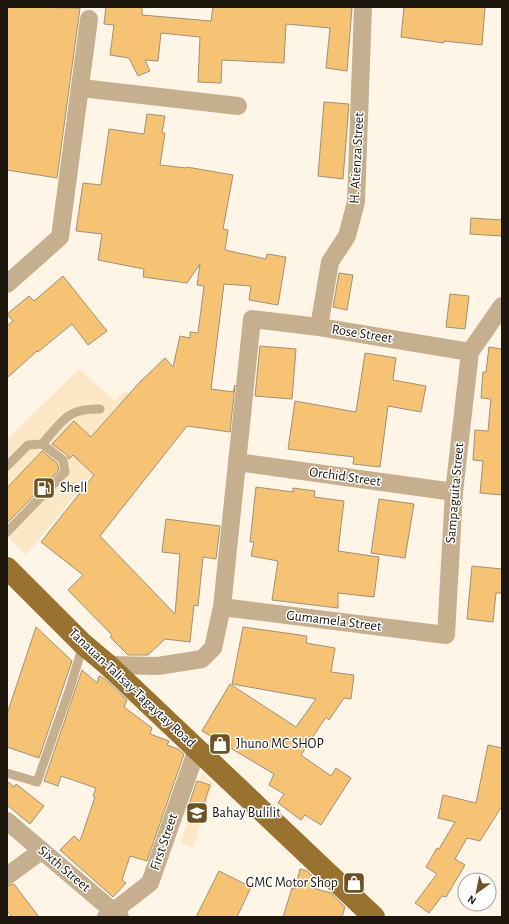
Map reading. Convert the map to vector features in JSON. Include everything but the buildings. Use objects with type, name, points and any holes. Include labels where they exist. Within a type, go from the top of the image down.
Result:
[{"type":"main road","name":"Tanauan-Talisay-Tagaytay Road","points":[[10,571],[83,644],[108,665],[374,917]]},
{"type":"street","name":"H. Atienza Street","points":[[319,327],[330,262],[347,236],[356,202],[363,7]]},
{"type":"street","points":[[7,284],[60,236],[81,88],[89,19]]},
{"type":"street","points":[[81,88],[238,106]]},
{"type":"street","points":[[470,352],[502,306]]},
{"type":"street","name":"Rose Street","points":[[237,462],[252,319],[319,327],[470,352]]},
{"type":"street","name":"Sampaguita Street","points":[[446,636],[454,492],[470,352]]},
{"type":"street","points":[[108,665],[158,666],[202,659],[213,648],[222,608],[237,462]]},
{"type":"street","name":"Orchid Street","points":[[237,462],[454,492]]},
{"type":"street","name":"Gumamela Street","points":[[222,608],[446,636]]},
{"type":"street","name":"First Street","points":[[113,915],[150,883],[197,749]]},
{"type":"street","name":"Sixth Street","points":[[7,821],[113,915]]},
{"type":"street","points":[[7,876],[41,851]]},
{"type":"lane","points":[[42,444],[70,413],[84,408],[100,409]]},
{"type":"lane","points":[[7,466],[28,445],[42,444],[63,460],[64,472],[7,532]]},
{"type":"lane","points":[[7,773],[37,782],[70,688],[83,644]]},
{"type":"shaded area","name":"Shell","points":[[79,369],[115,401],[125,391],[146,410],[26,555],[7,536],[7,439]]},
{"type":"shaded area","name":"Bahay Bulilit","points":[[202,773],[213,783],[193,848],[181,843]]},
{"type":"place","name":"Shell","points":[[44,488]]},
{"type":"place","name":"Jhuno MC SHOP","points":[[220,744]]},
{"type":"place","name":"Bahay Bulilit","points":[[197,813]]},
{"type":"place","name":"GMC Motor Shop","points":[[354,883]]}]
